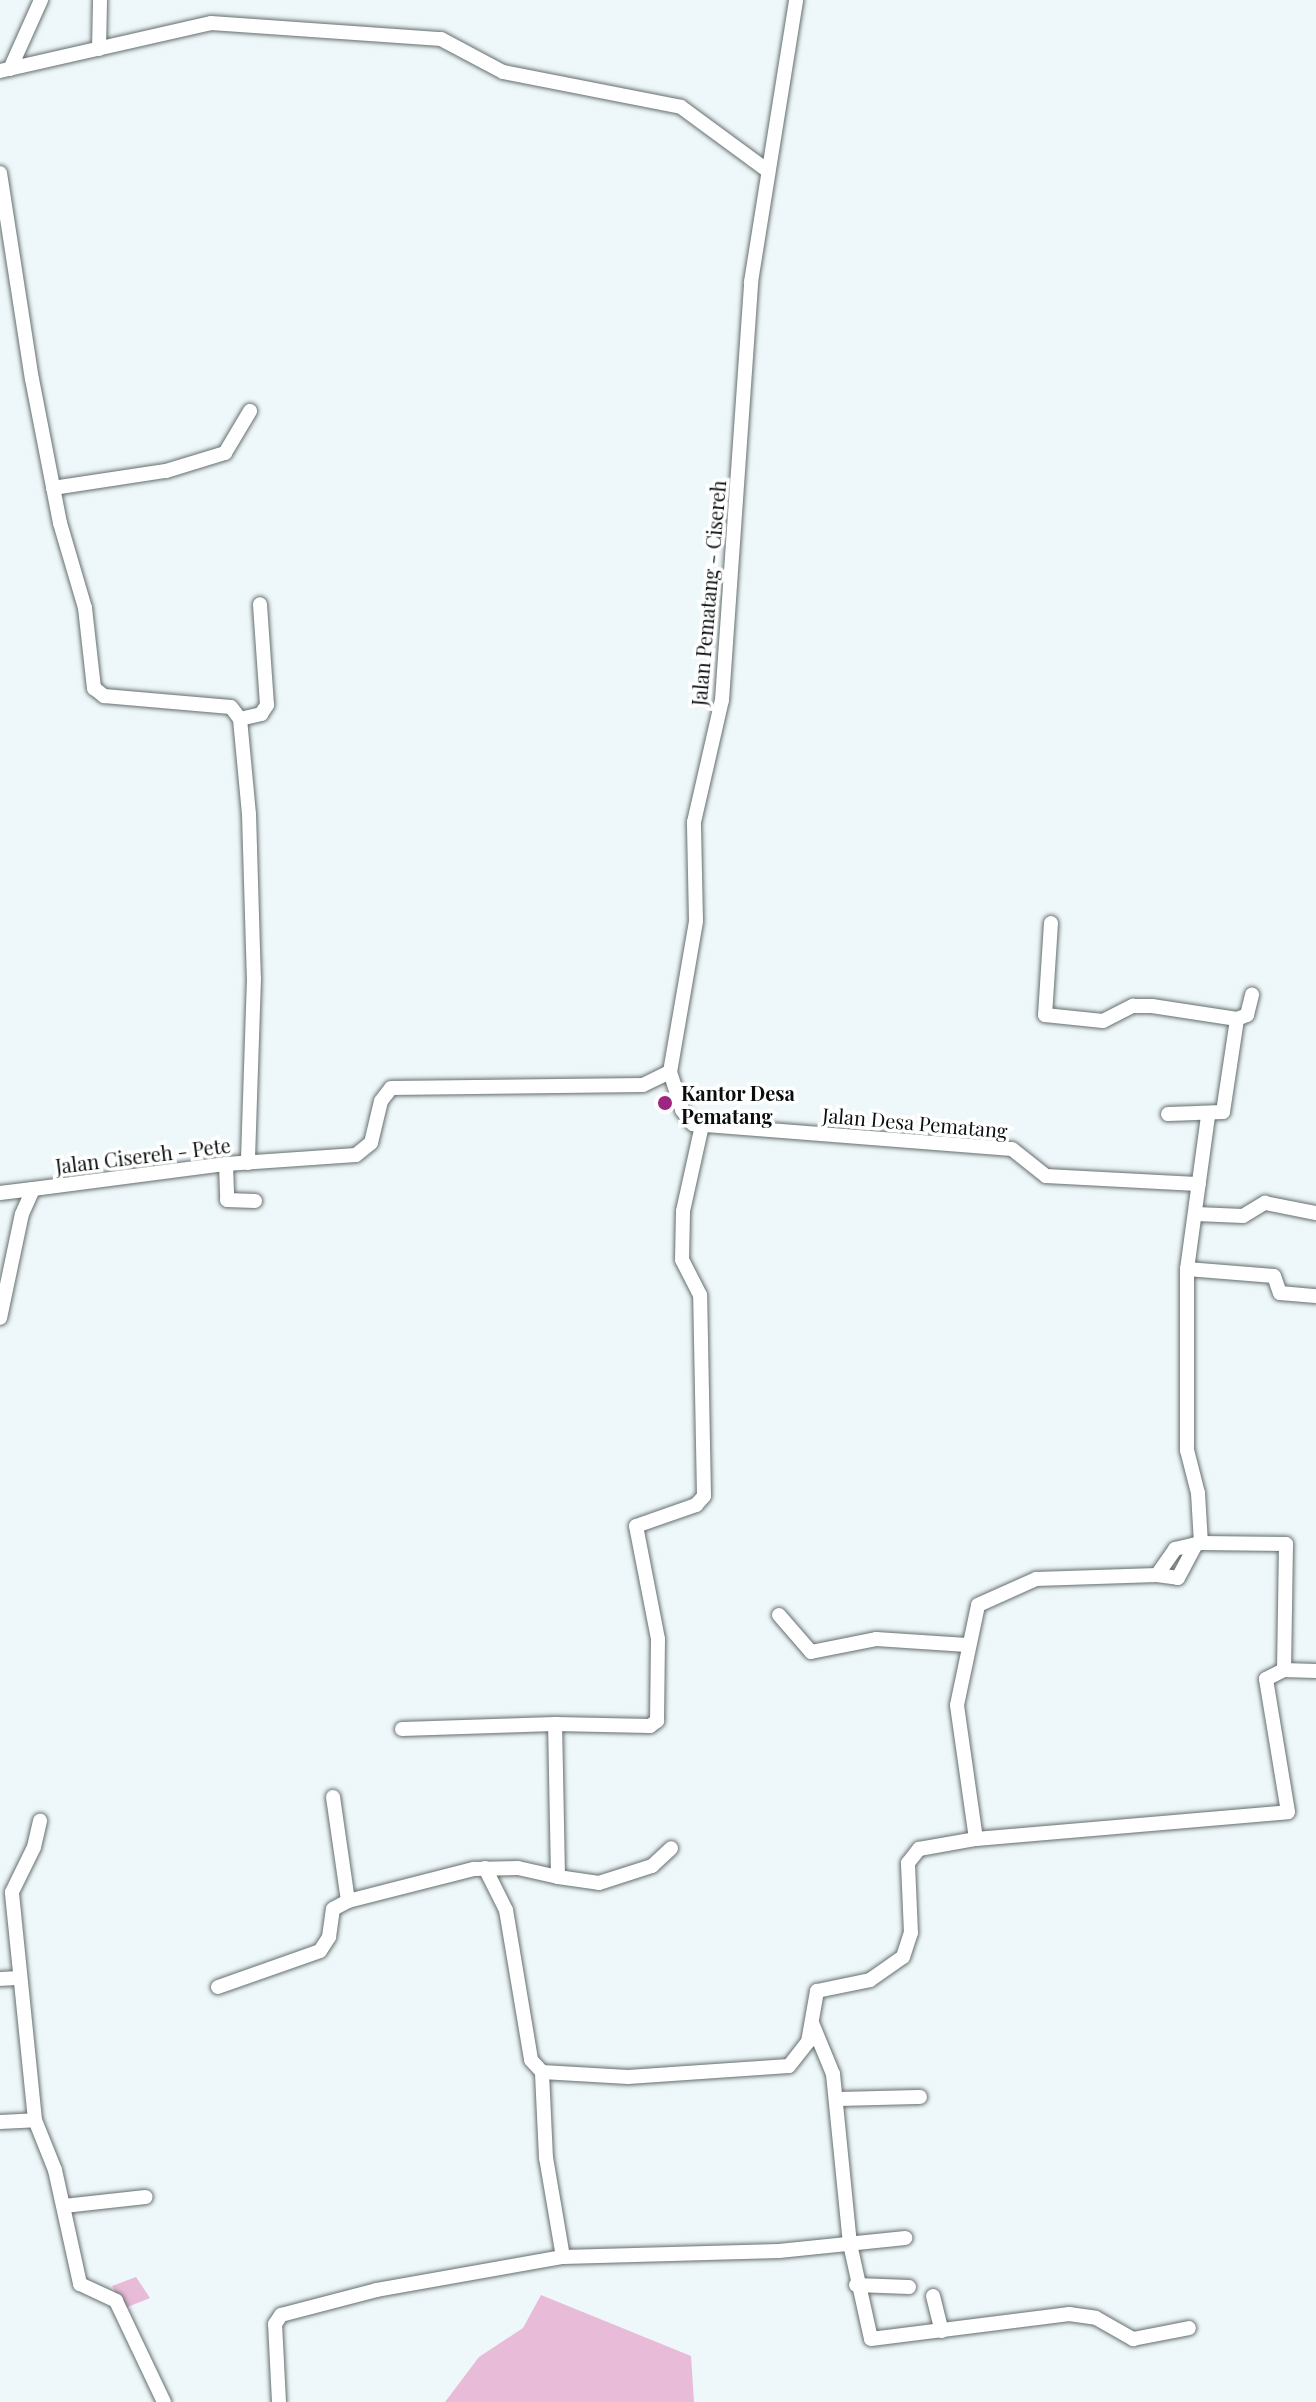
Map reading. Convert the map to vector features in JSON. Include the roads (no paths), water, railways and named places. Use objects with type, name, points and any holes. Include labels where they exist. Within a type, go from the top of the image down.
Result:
[{"type":"street","points":[[5,70],[41,0]]},
{"type":"street","points":[[99,49],[100,0]]},
{"type":"street","name":"Jalan Pematang - Cisereh","points":[[670,1072],[696,921],[694,822],[722,700],[751,282],[796,0]]},
{"type":"street","points":[[5,70],[211,23],[441,39],[503,72],[681,107],[768,171]]},
{"type":"street","points":[[0,173],[53,488],[85,608],[94,688],[104,696],[231,707],[240,719],[249,814],[254,978],[248,1163],[356,1155],[371,1143],[381,1101],[391,1088],[643,1085],[670,1072],[686,1118],[702,1125],[683,1211],[682,1260],[700,1295],[706,1488],[696,1505],[636,1526],[658,1639],[657,1721],[650,1726],[555,1724],[402,1729]]},
{"type":"street","points":[[53,488],[166,471],[225,453],[250,411]]},
{"type":"street","points":[[240,719],[261,714],[267,705],[260,604]]},
{"type":"street","points":[[1051,923],[1045,1015],[1103,1021],[1133,1006],[1152,1006],[1237,1019],[1247,1015],[1252,995]]},
{"type":"street","points":[[1168,1114],[1220,1116],[1225,1109],[1237,1019]]},
{"type":"street","points":[[1198,1544],[1198,1493],[1186,1438],[1187,1269],[1208,1116]]},
{"type":"street","name":"Jalan Desa Pematang","points":[[702,1125],[1012,1149],[1046,1176],[1199,1184]]},
{"type":"street","name":"Jalan Cisereh - Pete","points":[[0,1318],[22,1214],[33,1189],[248,1163]]},
{"type":"street","points":[[226,1164],[227,1200],[255,1201]]},
{"type":"street","points":[[0,1193],[33,1189]]},
{"type":"street","points":[[1196,1214],[1243,1216],[1265,1203],[1316,1213]]},
{"type":"street","points":[[1187,1269],[1274,1276],[1282,1294],[1316,1296]]},
{"type":"street","points":[[976,1839],[957,1705],[967,1645],[978,1605],[1022,1583],[1157,1575],[1175,1549],[1198,1544],[1285,1543],[1284,1670]]},
{"type":"street","points":[[779,1615],[811,1652],[876,1639],[967,1645]]},
{"type":"street","points":[[542,2072],[628,2077],[782,2068],[805,2048],[821,1989],[870,1980],[903,1957],[911,1933],[908,1863],[914,1852],[976,1839],[1288,1812],[1266,1679],[1284,1670],[1316,1671]]},
{"type":"street","points":[[555,1724],[558,1877]]},
{"type":"street","points":[[333,1797],[348,1901]]},
{"type":"street","points":[[40,1821],[34,1847],[14,1882],[6,1924],[20,1978],[35,2120],[64,2206],[80,2284],[116,2301],[164,2402]]},
{"type":"street","points":[[218,1987],[320,1951],[333,1909],[348,1901],[485,1868],[518,1868],[599,1883],[652,1866],[671,1848]]},
{"type":"street","points":[[485,1868],[506,1910],[531,2060],[542,2072],[546,2158],[563,2257]]},
{"type":"street","points":[[0,1979],[20,1978]]},
{"type":"street","points":[[811,2023],[828,2054],[836,2099],[856,2285],[871,2339],[1069,2314],[1096,2318],[1133,2339],[1189,2328]]},
{"type":"street","points":[[836,2099],[920,2097]]},
{"type":"street","points":[[0,2122],[35,2120]]},
{"type":"street","points":[[64,2206],[146,2197]]},
{"type":"street","points":[[279,2402],[275,2324],[281,2315],[377,2290],[563,2257],[850,2244],[905,2238]]},
{"type":"street","points":[[856,2285],[909,2287]]},
{"type":"street","points":[[933,2296],[942,2331]]},
{"type":"place","name":"Kantor Desa Pematang","points":[[665,1103]]}]
